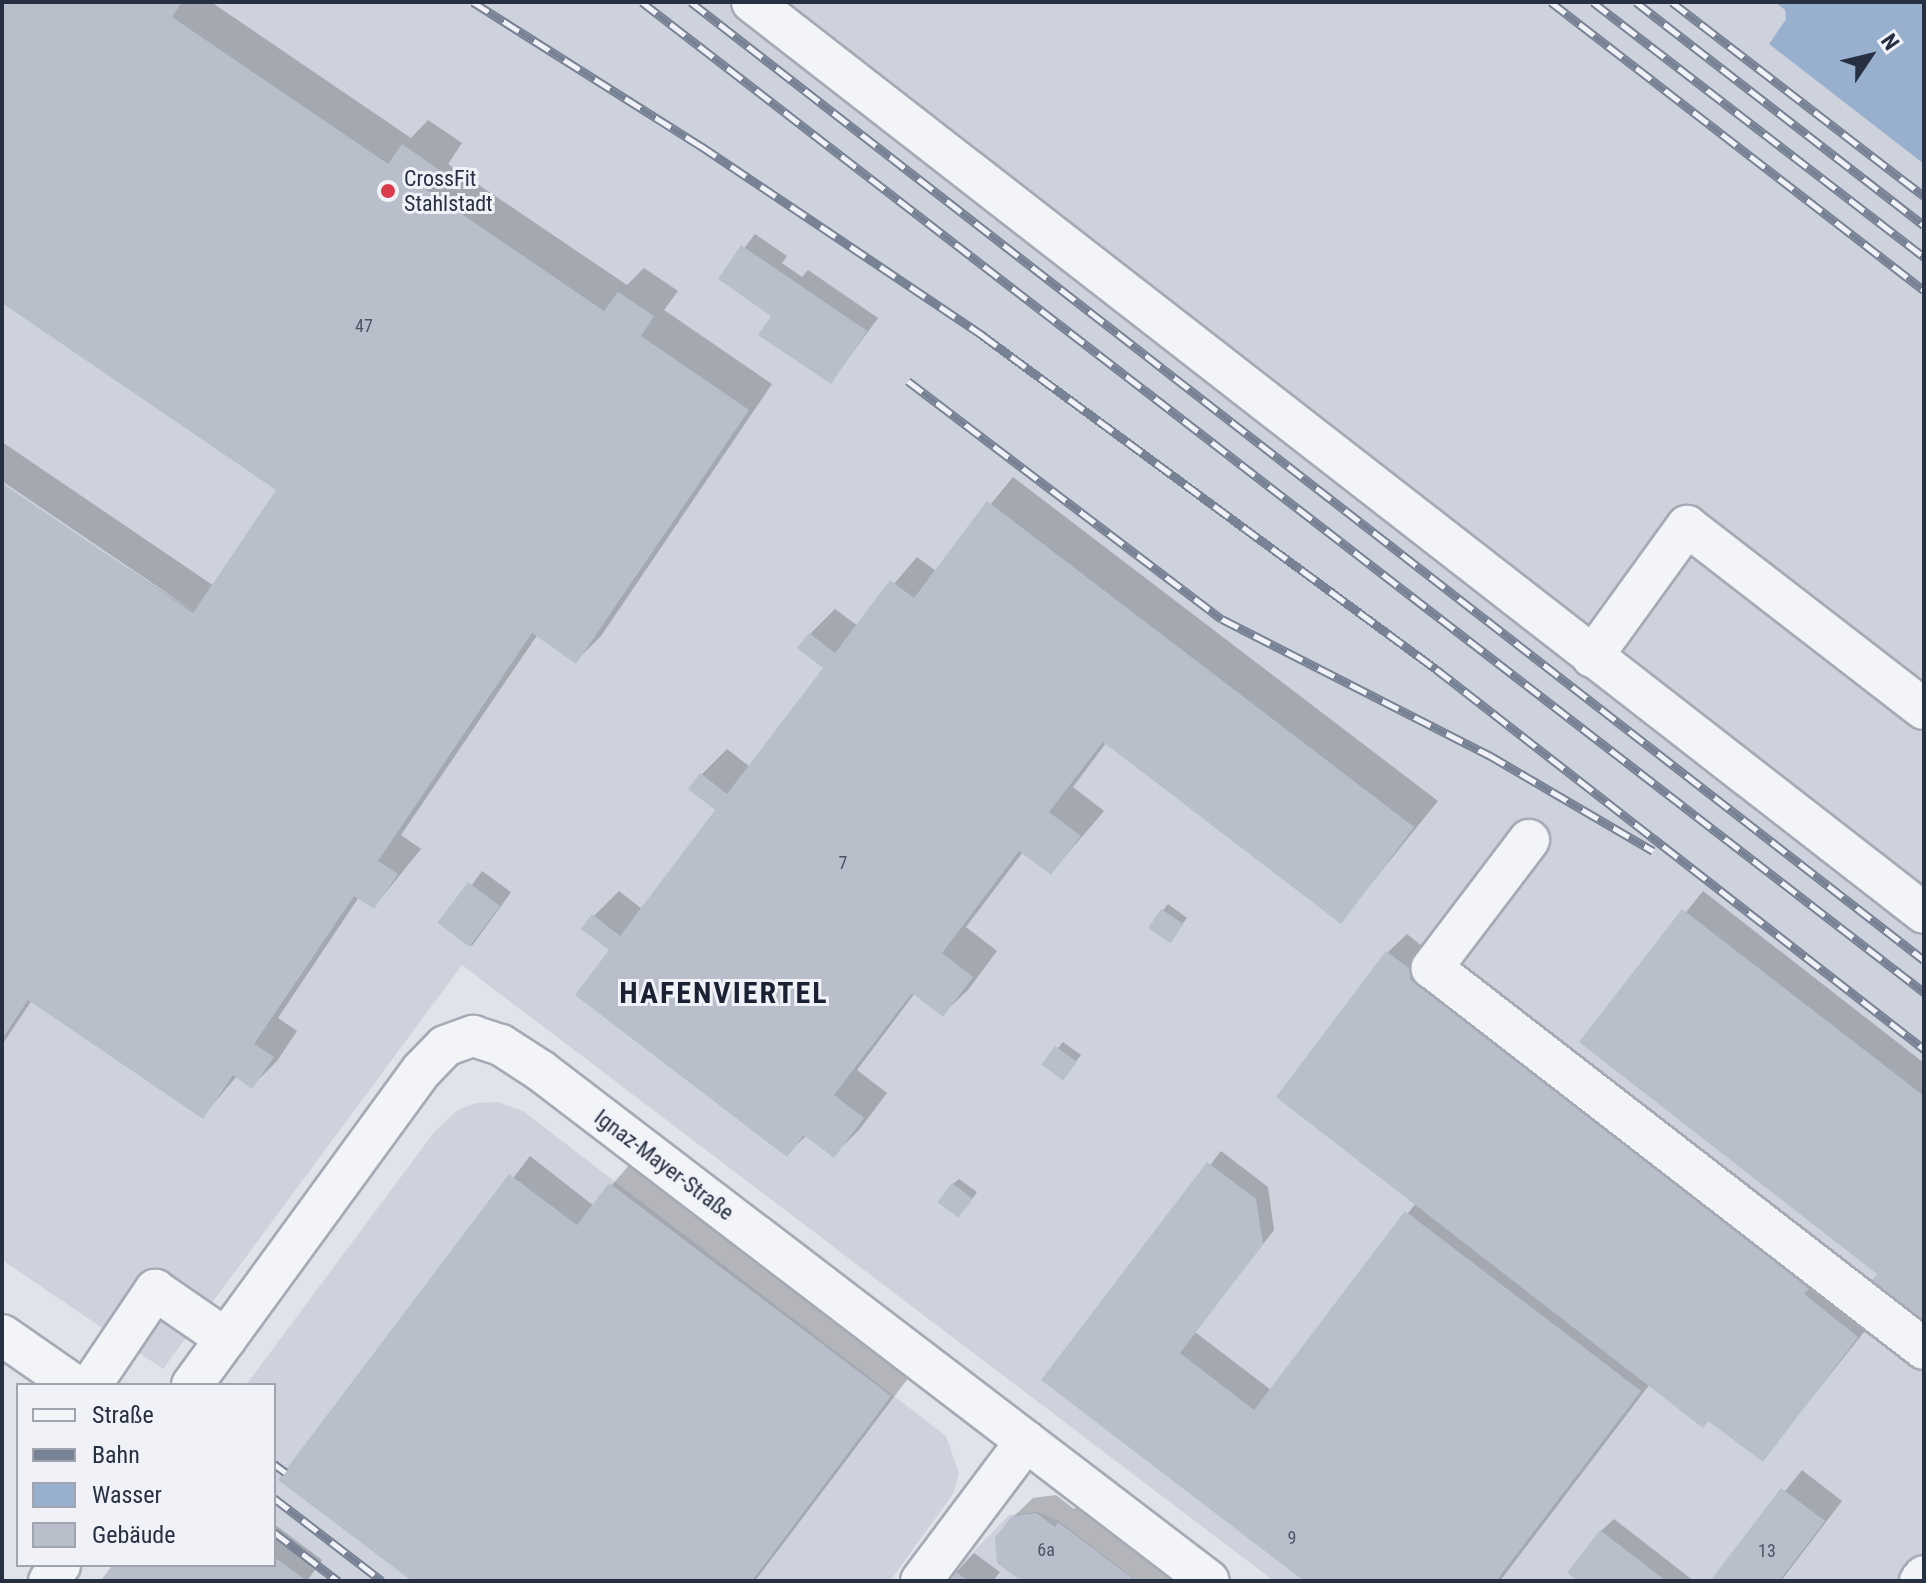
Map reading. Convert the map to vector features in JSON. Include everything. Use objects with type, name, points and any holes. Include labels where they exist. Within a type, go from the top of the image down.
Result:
[{"type":"street","points":[[752,2],[795,15],[1592,657],[1924,913]]},
{"type":"street","points":[[1592,657],[1687,526],[1924,709]]},
{"type":"street","points":[[1529,840],[1432,968],[1924,1349]]},
{"type":"street","name":"Ignaz-Mayer-Straße","points":[[193,1383],[422,1070],[445,1046],[473,1036],[501,1045],[541,1071],[1209,1581]]},
{"type":"street","points":[[92,1383],[155,1290],[226,1339]]},
{"type":"street","points":[[2,1335],[71,1383]]},
{"type":"street","points":[[921,1581],[1026,1441]]},
{"type":"street","points":[[1920,1581],[1924,1576]]},
{"type":"shaded area","points":[[2,2],[1775,2],[1785,10],[1786,19],[1769,44],[1924,164],[1924,1581],[1274,1581],[462,965],[163,1369],[2,1260]]},
{"type":"shaded area","points":[[498,1102],[523,1111],[946,1436],[959,1473],[953,1494],[890,1581],[100,1581],[110,1567],[276,1567],[276,1383],[247,1383],[435,1131],[458,1110],[476,1103]]},
{"type":"shaded area","points":[[1037,1512],[1059,1521],[1137,1581],[945,1581],[1009,1515]]},
{"type":"water","points":[[1775,2],[1924,2],[1924,164],[1769,44],[1786,19],[1785,10]]},
{"type":"building","points":[[2,2],[182,2],[172,17],[388,164],[402,144],[438,169],[425,189],[604,311],[618,292],[654,316],[641,336],[749,410],[576,664],[532,633],[378,861],[398,874],[374,909],[354,896],[254,1044],[274,1057],[252,1089],[233,1075],[203,1119],[28,1000],[2,1039],[2,483],[193,613],[276,490],[2,303]]},
{"type":"building","points":[[741,245],[867,331],[831,384],[758,335],[771,316],[718,279]]},
{"type":"building","points":[[987,501],[1414,827],[1341,924],[1103,742],[1049,812],[1081,836],[1051,875],[1019,851],[942,953],[973,977],[943,1017],[912,993],[834,1095],[864,1118],[834,1158],[804,1135],[787,1157],[575,995],[609,950],[581,929],[592,914],[620,936],[715,810],[688,789],[700,773],[727,794],[823,668],[797,648],[809,633],[835,653],[890,580],[914,598]]},
{"type":"building","points":[[468,882],[500,906],[469,947],[437,923]]},
{"type":"building","points":[[1161,909],[1183,924],[1171,943],[1148,928]]},
{"type":"building","points":[[1682,909],[1924,1096],[1924,1336],[1864,1290],[1877,1274],[1579,1042]]},
{"type":"building","points":[[1386,951],[1414,972],[1409,978],[1811,1286],[1804,1294],[1858,1337],[1763,1462],[1708,1421],[1703,1428],[1276,1097]]},
{"type":"building","points":[[1055,1046],[1077,1062],[1063,1080],[1041,1065]]},
{"type":"building","points":[[1207,1162],[1256,1199],[1263,1244],[1180,1353],[1254,1410],[1405,1211],[1641,1391],[1496,1581],[1304,1581],[1041,1380]]},
{"type":"building","points":[[509,1174],[577,1225],[609,1183],[891,1396],[752,1581],[412,1581],[278,1480]]},
{"type":"building","points":[[952,1183],[973,1199],[958,1218],[938,1202]]},
{"type":"building","points":[[1781,1488],[1825,1521],[1779,1581],[1710,1581]]},
{"type":"building","points":[[1036,1513],[1055,1527],[1058,1522],[1136,1581],[1021,1581],[997,1563],[995,1538],[1012,1516]]},
{"type":"building","points":[[1600,1530],[1666,1581],[1578,1581],[1567,1573]]},
{"type":"building","points":[[276,1558],[307,1581],[101,1581],[112,1567],[276,1567]]},
{"type":"building","points":[[954,1570],[968,1581],[946,1581]]},
{"type":"railway","points":[[473,2],[701,146],[982,335],[1436,669],[1924,1049]]},
{"type":"railway","points":[[642,2],[1924,992]]},
{"type":"railway","points":[[691,2],[1924,960]]},
{"type":"railway","points":[[1551,2],[1924,290]]},
{"type":"railway","points":[[1593,2],[1924,257]]},
{"type":"railway","points":[[1636,2],[1924,225]]},
{"type":"railway","points":[[1672,2],[1924,196]]},
{"type":"railway","points":[[908,381],[1222,619],[1489,755],[1653,851]]},
{"type":"railway","points":[[276,1465],[285,1472]]},
{"type":"railway","points":[[276,1500],[382,1581]]},
{"type":"railway","points":[[276,1534],[338,1581]]},
{"type":"place","name":"CrossFit Stahlstadt","points":[[388,191]]},
{"type":"district","name":"HAFENVIERTEL","points":[[724,993]]}]
